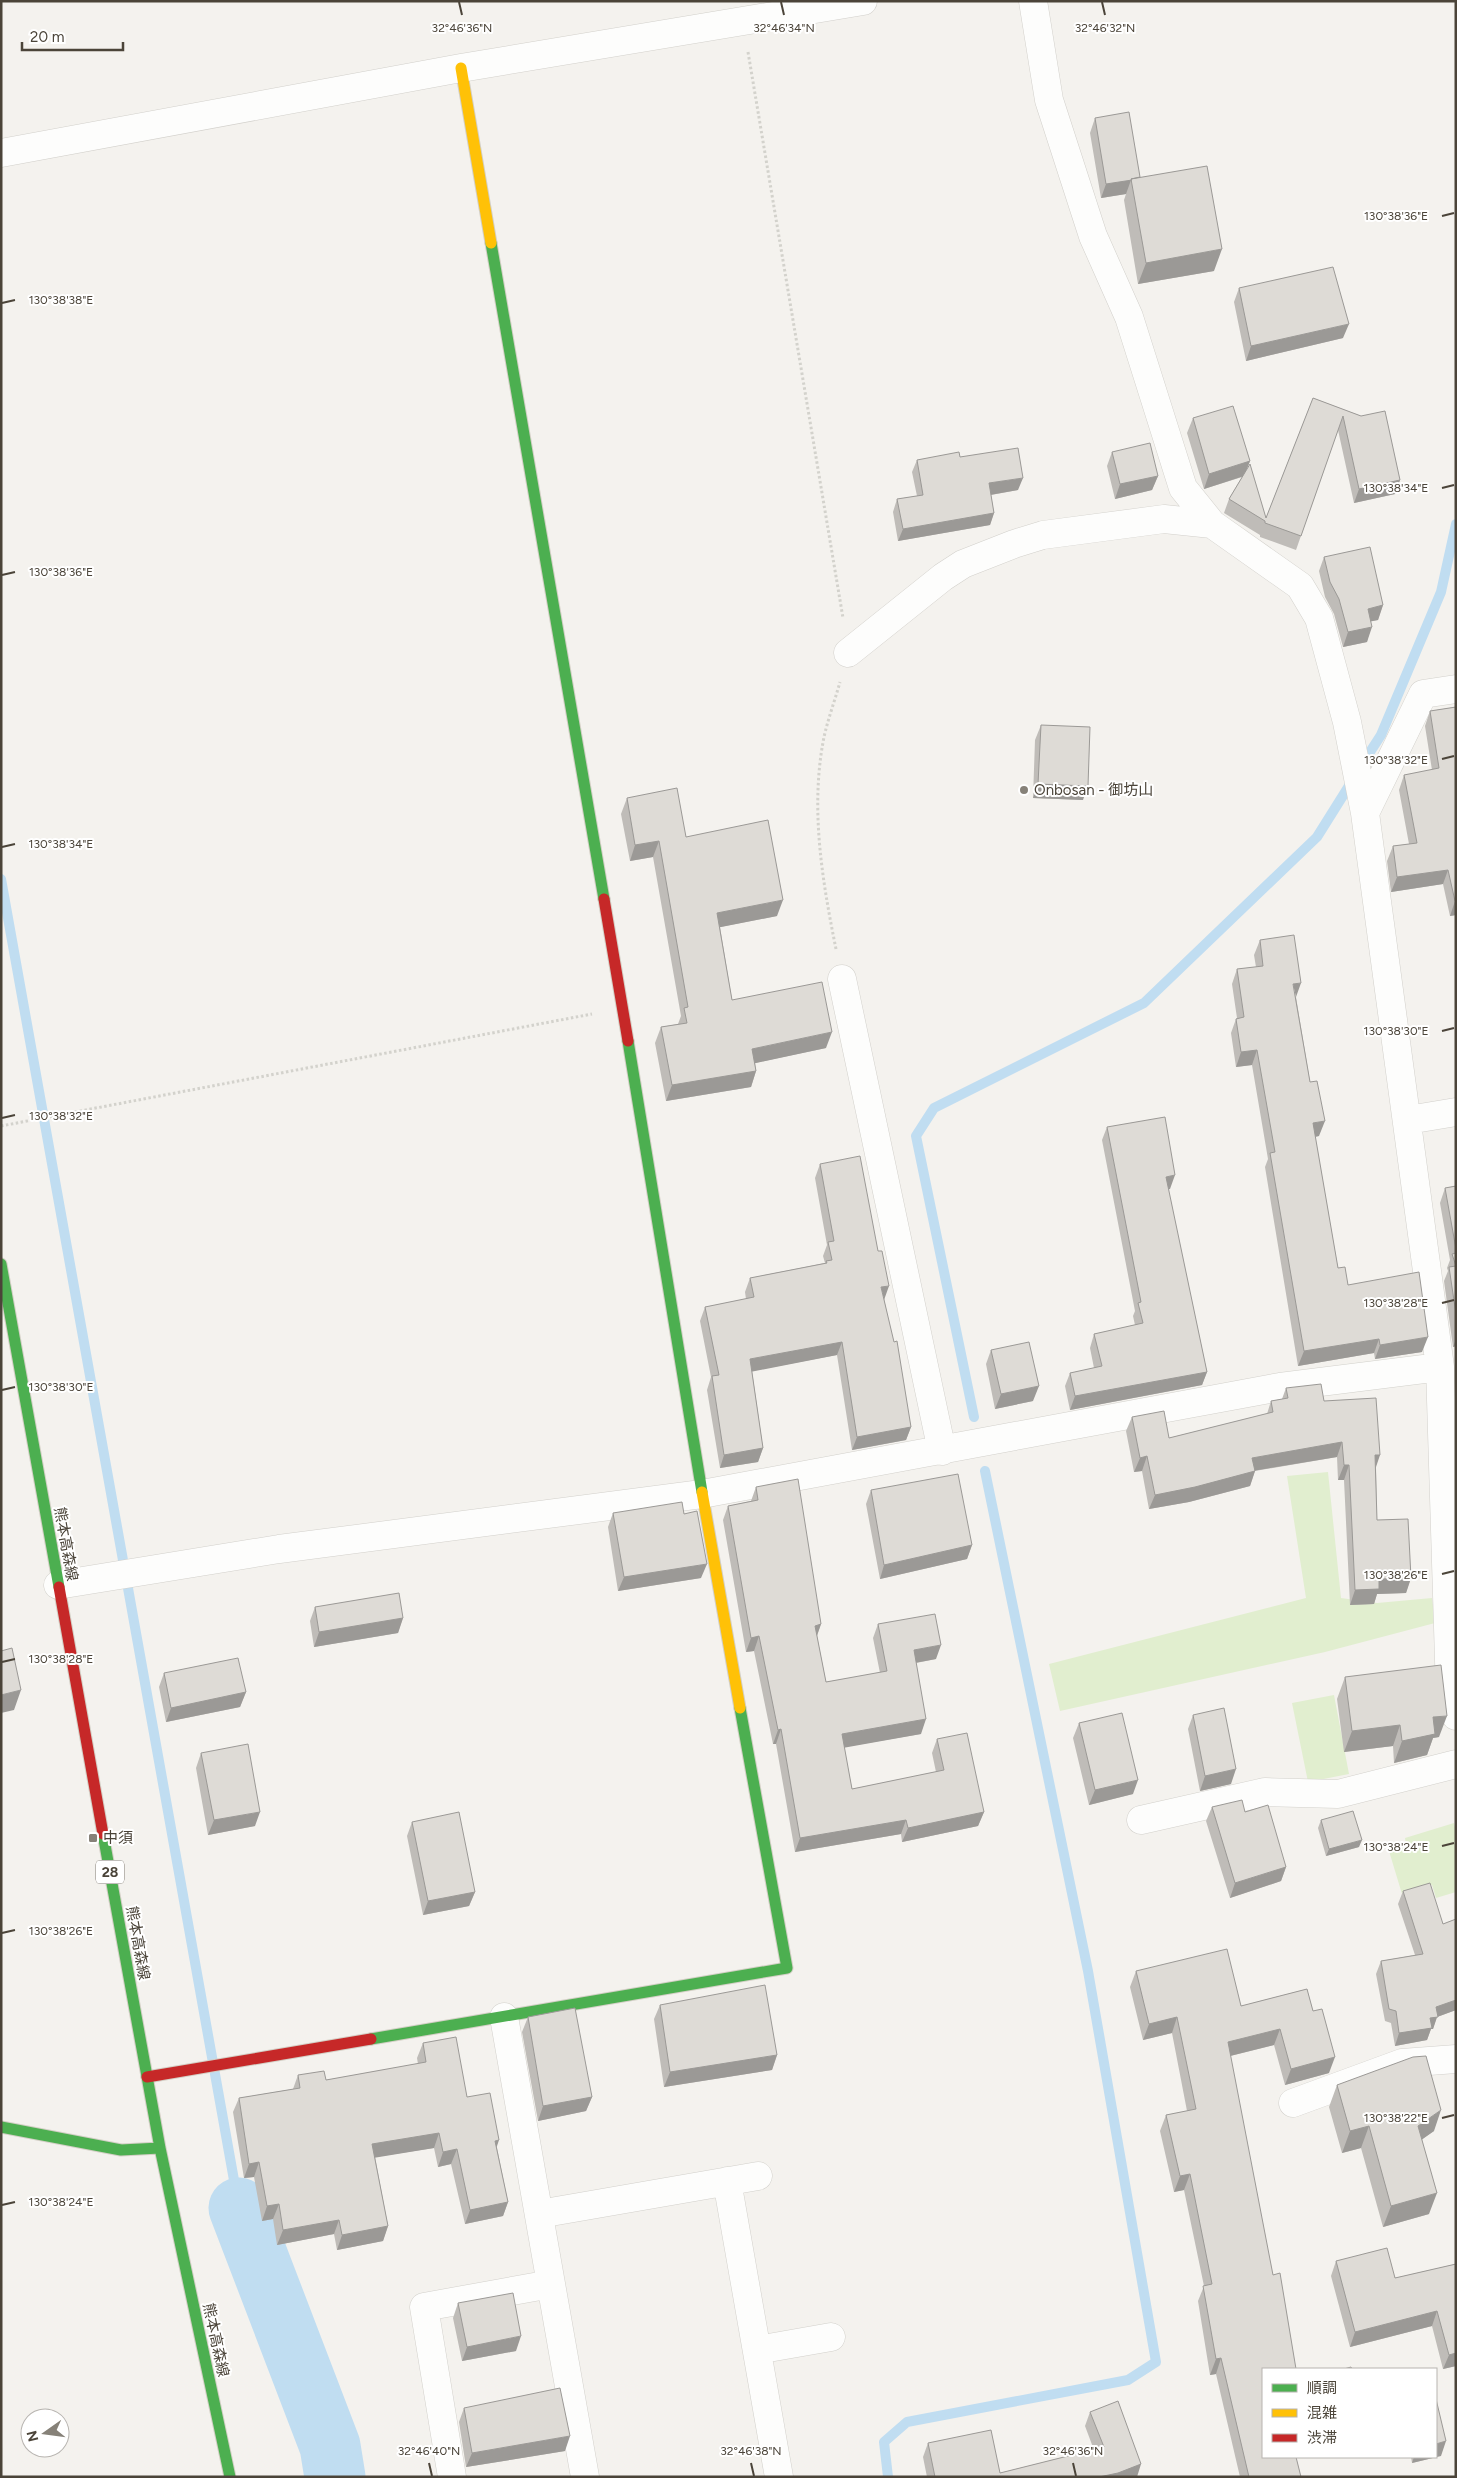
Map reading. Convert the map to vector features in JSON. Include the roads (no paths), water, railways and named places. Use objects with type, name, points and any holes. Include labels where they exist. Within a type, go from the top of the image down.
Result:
[{"type":"street","points":[[1,153],[461,68],[741,11],[863,1]]},
{"type":"street","points":[[1033,1],[1049,100],[1093,236],[1129,316],[1183,488],[1212,524],[1300,586],[1319,618],[1347,722],[1366,813],[1440,1367],[1450,1692],[1456,1716]]},
{"type":"street","points":[[147,2077],[788,1968],[702,1494],[623,1008],[461,68]]},
{"type":"street","points":[[848,653],[943,577],[963,564],[1014,544],[1043,535],[1164,519],[1212,524]]},
{"type":"street","points":[[1366,813],[1423,694],[1456,689]]},
{"type":"street","points":[[842,979],[942,1451]]},
{"type":"street","points":[[1408,1120],[1456,1112]]},
{"type":"street","name":"熊本高森線","points":[[1,1264],[160,2148],[230,2477]]},
{"type":"street","points":[[58,1585],[279,1549],[702,1494],[1280,1387],[1440,1367]]},
{"type":"street","points":[[1141,1820],[1265,1792],[1338,1794],[1456,1764]]},
{"type":"street","points":[[504,2017],[585,2477]]},
{"type":"street","points":[[1293,2103],[1402,2063],[1456,2059]]},
{"type":"street","points":[[1,2127],[121,2150],[160,2148]]},
{"type":"street","points":[[539,2214],[758,2176]]},
{"type":"street","points":[[727,2182],[779,2477]]},
{"type":"street","points":[[452,2477],[424,2307],[551,2284]]},
{"type":"street","points":[[757,2350],[831,2337]]},
{"type":"waterway","points":[[1361,766],[1381,735],[1441,592],[1456,524]]},
{"type":"waterway","points":[[974,1417],[916,1136],[934,1108],[1144,1003],[1317,837],[1354,778]]},
{"type":"waterway","points":[[1,879],[239,2208]]},
{"type":"waterway","points":[[888,2477],[884,2442],[907,2422],[1128,2380],[1156,2362],[1088,1971],[985,1471]]},
{"type":"waterway","points":[[239,2208],[330,2446],[335,2477]]},
{"type":"place","name":"Onbosan - 御坊山","points":[[1024,790]]},
{"type":"place","name":"中須","points":[[93,1838]]}]
